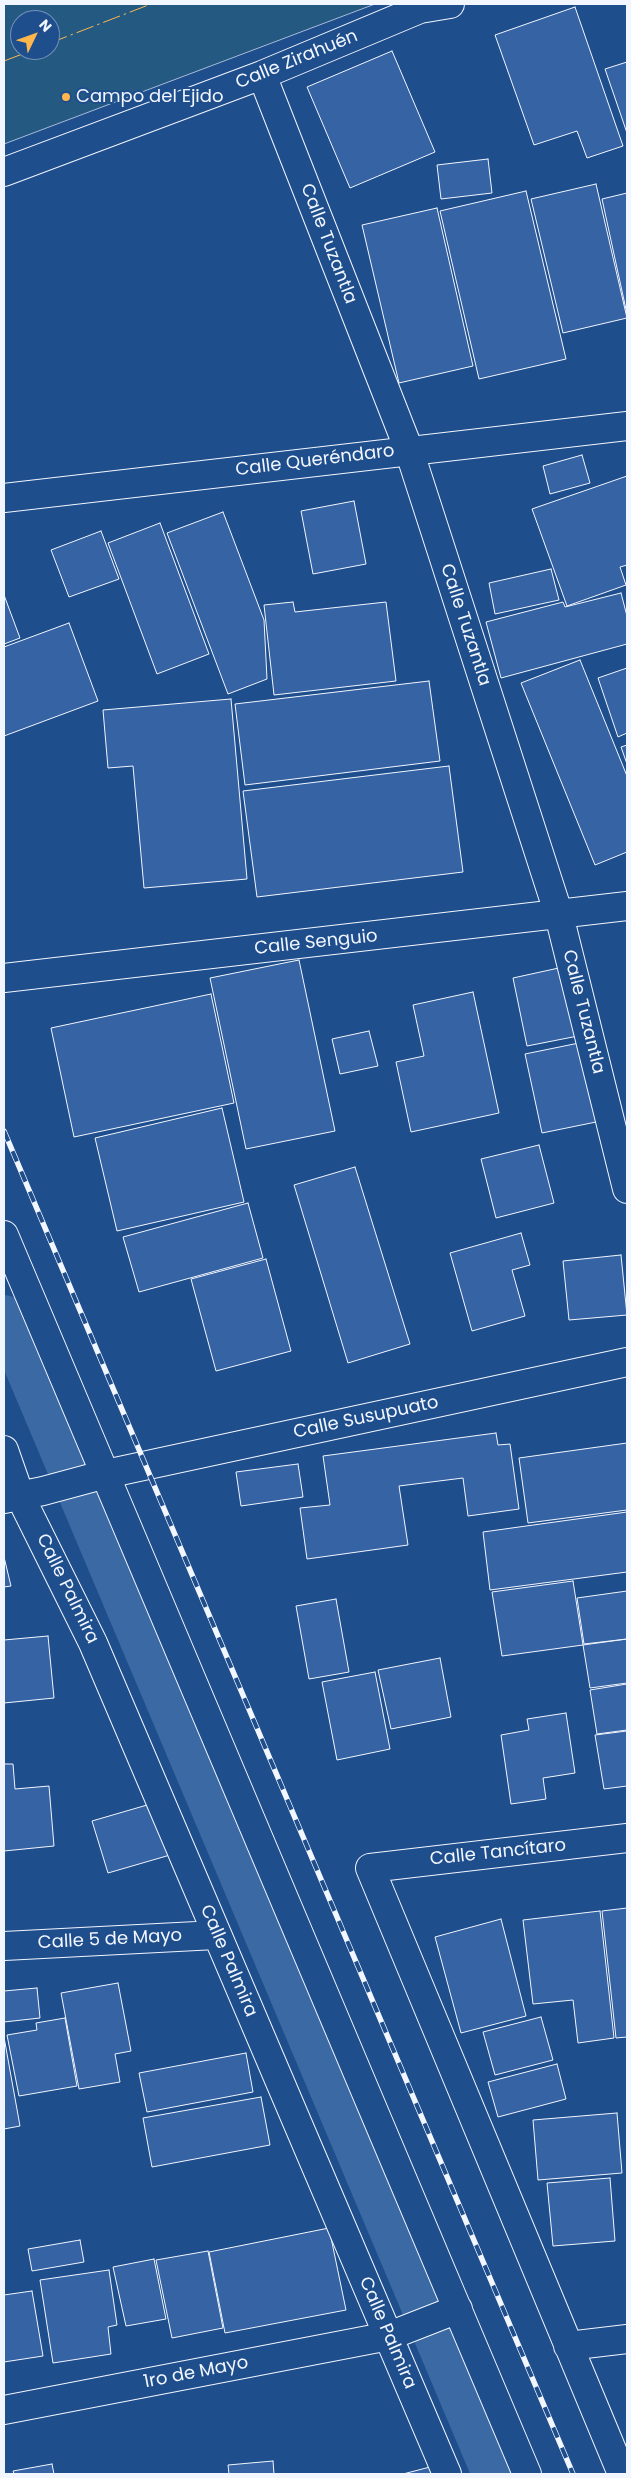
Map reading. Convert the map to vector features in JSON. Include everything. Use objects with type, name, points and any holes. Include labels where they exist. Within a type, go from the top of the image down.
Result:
[{"type":"street","name":"Calle Zirahuén","points":[[4,172],[262,75],[420,9],[450,4]]},
{"type":"street","name":"Calle Tuzantla","points":[[262,75],[409,450],[559,915],[627,1189]]},
{"type":"street","name":"Calle Queréndaro","points":[[4,498],[627,426]]},
{"type":"street","name":"Calle Senguio","points":[[4,978],[627,906]]},
{"type":"street","points":[[4,1235],[97,1476],[454,2311],[527,2474]]},
{"type":"street","name":"Calle Susupuato","points":[[22,1495],[97,1476],[627,1362]]},
{"type":"street","name":"Calle Palmira","points":[[4,1450],[22,1495],[94,1643],[216,1935],[393,2334],[446,2474]]},
{"type":"street","name":"Calle Tancítaro","points":[[568,2346],[370,1868],[627,1838]]},
{"type":"street","name":"Calle 5 de Mayo","points":[[4,1946],[216,1935]]},
{"type":"street","name":"1ro de Mayo","points":[[4,2410],[393,2334],[454,2311]]},
{"type":"street","points":[[622,2474],[568,2346],[627,2340]]},
{"type":"shaded area","name":"Campo del Ejido","points":[[4,4],[375,4],[4,144]]},
{"type":"building","points":[[575,7],[623,146],[587,158],[577,131],[534,145],[495,35]]},
{"type":"building","points":[[392,51],[435,152],[350,188],[307,87]]},
{"type":"building","points":[[627,62],[627,133],[605,69]]},
{"type":"building","points":[[488,159],[492,193],[441,199],[437,165]]},
{"type":"building","points":[[596,184],[627,318],[563,333],[531,199]]},
{"type":"building","points":[[526,191],[566,359],[479,379],[440,211]]},
{"type":"building","points":[[627,193],[627,314],[602,199]]},
{"type":"building","points":[[437,208],[473,366],[399,383],[362,225]]},
{"type":"building","points":[[582,455],[590,483],[550,494],[543,466]]},
{"type":"building","points":[[627,476],[627,565],[620,567],[626,585],[567,606],[532,509]]},
{"type":"building","points":[[354,501],[366,564],[313,574],[301,511]]},
{"type":"building","points":[[223,512],[264,620],[267,679],[228,694],[167,533]]},
{"type":"building","points":[[160,523],[209,654],[157,674],[108,543]]},
{"type":"building","points":[[101,531],[119,579],[69,597],[51,550]]},
{"type":"building","points":[[551,569],[559,600],[495,614],[489,583]]},
{"type":"building","points":[[621,593],[627,616],[627,644],[501,678],[486,622],[563,602],[565,607]]},
{"type":"building","points":[[4,595],[20,638],[4,644]]},
{"type":"building","points":[[293,602],[295,612],[386,602],[396,681],[274,695],[264,605]]},
{"type":"building","points":[[69,623],[98,701],[4,736],[4,647]]},
{"type":"building","points":[[580,660],[627,776],[627,852],[595,865],[521,683]]},
{"type":"building","points":[[627,668],[627,733],[618,737],[598,678]]},
{"type":"building","points":[[429,681],[440,761],[245,785],[235,704]]},
{"type":"building","points":[[231,699],[247,879],[144,888],[133,766],[108,768],[103,710]]},
{"type":"building","points":[[627,745],[627,764],[621,747]]},
{"type":"building","points":[[449,766],[463,872],[257,897],[243,791]]},
{"type":"building","points":[[299,960],[335,1131],[246,1149],[210,978]]},
{"type":"building","points":[[568,966],[583,1035],[527,1046],[513,978]]},
{"type":"building","points":[[473,992],[499,1113],[411,1132],[396,1062],[424,1056],[413,1005]]},
{"type":"building","points":[[211,994],[234,1103],[74,1137],[51,1028]]},
{"type":"building","points":[[369,1031],[378,1066],[340,1074],[332,1039]]},
{"type":"building","points":[[584,1042],[601,1121],[542,1133],[525,1054]]},
{"type":"building","points":[[222,1108],[244,1202],[117,1231],[95,1138]]},
{"type":"building","points":[[539,1145],[554,1203],[496,1218],[481,1159]]},
{"type":"building","points":[[355,1167],[410,1344],[348,1363],[294,1185]]},
{"type":"building","points":[[248,1203],[263,1258],[139,1292],[123,1237]]},
{"type":"building","points":[[521,1233],[530,1265],[512,1270],[525,1316],[472,1331],[450,1253]]},
{"type":"building","points":[[621,1255],[627,1315],[569,1320],[563,1261]]},
{"type":"building","points":[[266,1259],[291,1351],[216,1371],[191,1279]]},
{"type":"building","points":[[496,1433],[498,1445],[510,1444],[519,1509],[468,1516],[463,1478],[399,1486],[408,1545],[307,1559],[300,1508],[330,1505],[323,1456]]},
{"type":"building","points":[[627,1443],[627,1510],[528,1523],[519,1458]]},
{"type":"building","points":[[298,1464],[303,1497],[241,1506],[236,1472]]},
{"type":"building","points":[[627,1512],[627,1572],[490,1590],[483,1532]]},
{"type":"building","points":[[4,1557],[11,1586],[4,1587]]},
{"type":"building","points":[[573,1581],[583,1645],[502,1656],[492,1592]]},
{"type":"building","points":[[627,1591],[627,1639],[584,1644],[577,1598]]},
{"type":"building","points":[[336,1599],[349,1672],[309,1679],[296,1606]]},
{"type":"building","points":[[48,1636],[54,1698],[4,1703],[4,1640]]},
{"type":"building","points":[[627,1639],[627,1683],[590,1688],[583,1645]]},
{"type":"building","points":[[440,1658],[451,1717],[391,1729],[378,1670]]},
{"type":"building","points":[[375,1672],[390,1749],[337,1760],[322,1682]]},
{"type":"building","points":[[627,1684],[627,1730],[597,1734],[590,1690]]},
{"type":"building","points":[[566,1713],[575,1773],[543,1778],[546,1799],[511,1804],[501,1735],[529,1730],[527,1719]]},
{"type":"building","points":[[627,1731],[627,1786],[604,1789],[595,1735]]},
{"type":"building","points":[[4,1764],[13,1764],[15,1789],[49,1786],[54,1846],[4,1851]]},
{"type":"building","points":[[154,1803],[170,1855],[108,1873],[92,1821]]},
{"type":"building","points":[[627,1908],[627,2037],[616,2038],[602,1911]]},
{"type":"building","points":[[600,1911],[614,2038],[578,2043],[573,2000],[533,2004],[523,1920]]},
{"type":"building","points":[[501,1919],[526,2016],[461,2033],[435,1937]]},
{"type":"building","points":[[118,1983],[131,2051],[115,2054],[120,2082],[79,2089],[61,1993]]},
{"type":"building","points":[[37,1988],[40,2018],[4,2022],[4,1991]]},
{"type":"building","points":[[541,2017],[553,2060],[495,2075],[483,2032]]},
{"type":"building","points":[[65,2018],[77,2086],[19,2096],[7,2035],[37,2030],[36,2023]]},
{"type":"building","points":[[4,2037],[20,2126],[4,2129]]},
{"type":"building","points":[[246,2053],[253,2092],[147,2112],[139,2073]]},
{"type":"building","points":[[557,2064],[566,2099],[498,2117],[488,2082]]},
{"type":"building","points":[[261,2097],[270,2145],[152,2167],[143,2118]]},
{"type":"building","points":[[617,2113],[622,2173],[538,2180],[533,2120]]},
{"type":"building","points":[[610,2178],[615,2241],[553,2246],[547,2183]]},
{"type":"building","points":[[329,2228],[346,2310],[225,2333],[209,2252]]},
{"type":"building","points":[[80,2240],[84,2262],[32,2271],[28,2249]]},
{"type":"building","points":[[208,2251],[223,2328],[172,2338],[156,2260]]},
{"type":"building","points":[[154,2259],[166,2319],[126,2326],[113,2267]]},
{"type":"building","points":[[109,2270],[117,2325],[108,2327],[111,2354],[53,2363],[40,2280]]},
{"type":"building","points":[[32,2291],[43,2356],[4,2362],[4,2295]]},
{"type":"building","points":[[273,2461],[274,2474],[229,2474],[228,2465]]},
{"type":"building","points":[[52,2464],[54,2474],[14,2474],[13,2471]]},
{"type":"building","points":[[430,2467],[432,2474],[403,2474]]},
{"type":"waterway","points":[[4,1316],[493,2474]]},
{"type":"railway","points":[[4,1131],[573,2474]]},
{"type":"power","points":[[60,39],[151,4]]},
{"type":"power","points":[[4,61],[10,59]]},
{"type":"place","name":"Campo del Ejido","points":[[66,97]]}]
